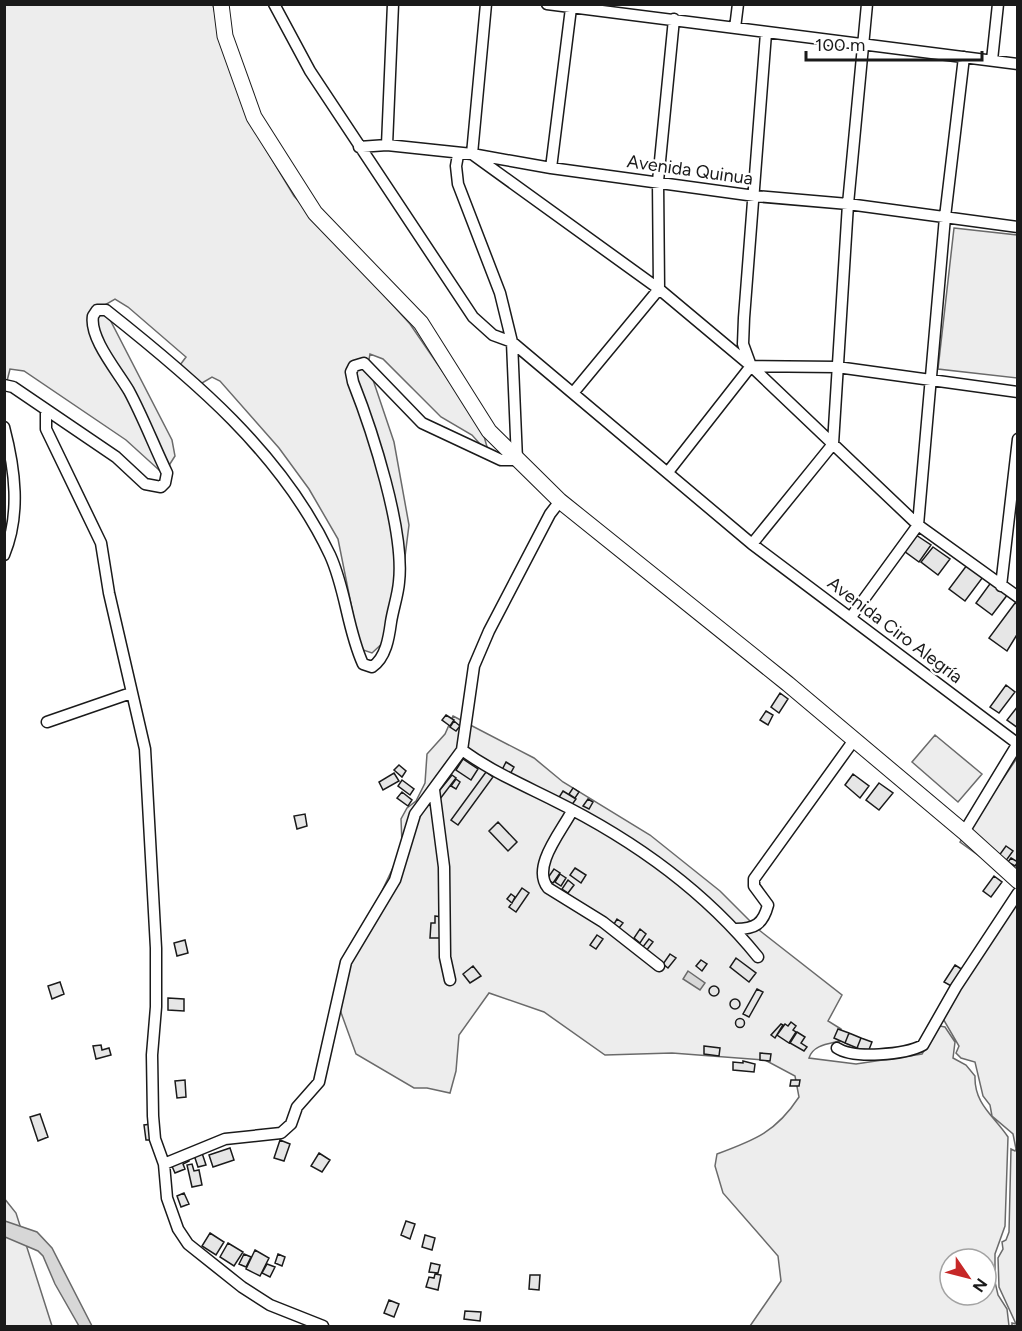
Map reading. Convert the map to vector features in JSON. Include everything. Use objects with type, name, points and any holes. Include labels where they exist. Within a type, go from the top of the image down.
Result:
[{"type":"street","points":[[221,4],[225,36],[254,117],[315,213],[421,323],[489,431],[560,501],[854,740],[964,832],[1017,881]]},
{"type":"street","name":"Avenida Ciro Alegría","points":[[274,4],[310,71],[473,317],[493,335],[512,342],[752,544],[1017,744]]},
{"type":"street","points":[[387,145],[393,4]]},
{"type":"street","points":[[486,4],[472,154],[658,289],[751,366],[918,525],[1017,597]]},
{"type":"street","points":[[547,4],[571,8],[608,8],[766,33],[1017,64]]},
{"type":"street","points":[[735,27],[738,4]]},
{"type":"street","points":[[752,544],[833,444],[848,204],[867,4]]},
{"type":"street","points":[[992,60],[998,4]]},
{"type":"street","points":[[551,168],[571,8]]},
{"type":"street","points":[[573,393],[658,289],[658,181],[674,19]]},
{"type":"street","points":[[751,366],[744,344],[744,318],[766,33]]},
{"type":"street","points":[[850,617],[918,525],[945,217],[964,57]]},
{"type":"street","name":"Avenida Quinua","points":[[359,147],[387,145],[472,154],[551,168],[754,196],[848,204],[1017,227]]},
{"type":"street","points":[[458,154],[456,166],[458,184],[500,293],[512,342],[517,460]]},
{"type":"street","points":[[4,385],[13,387],[116,457],[145,484],[157,488],[165,483],[166,473],[129,392],[106,355],[93,328],[93,316],[96,310],[106,310],[214,398],[271,463],[300,503],[331,558],[354,643],[363,664],[368,667],[377,664],[388,638],[399,580],[398,548],[384,478],[353,382],[351,372],[354,366],[364,363],[422,423],[501,460],[517,460]]},
{"type":"street","points":[[751,366],[837,367],[1017,392]]},
{"type":"street","points":[[668,472],[751,366]]},
{"type":"street","points":[[46,411],[46,429],[102,543],[109,593],[145,749],[156,948],[156,1006],[152,1055],[154,1139],[164,1164],[167,1198],[178,1229],[188,1244],[242,1287],[270,1305],[323,1326]]},
{"type":"street","points":[[4,427],[14,486],[13,527],[4,555]]},
{"type":"street","points":[[1001,586],[1017,439]]},
{"type":"street","points":[[164,1164],[225,1139],[264,1134],[275,1136],[291,1124],[297,1107],[316,1087],[322,1074],[346,962],[394,879],[415,814],[462,750],[474,666],[489,631],[550,514],[560,501]]},
{"type":"street","points":[[47,722],[131,693]]},
{"type":"street","points":[[736,929],[754,929],[762,922],[768,905],[754,886],[754,879],[854,740]]},
{"type":"street","points":[[964,832],[1017,744]]},
{"type":"street","points":[[462,750],[495,773],[572,810],[631,844],[676,875],[736,929],[758,957]]},
{"type":"street","points":[[434,790],[444,867],[445,957],[450,980]]},
{"type":"street","points":[[572,810],[542,867],[543,882],[548,888],[603,922],[659,966]]},
{"type":"street","points":[[837,1047],[854,1053],[880,1054],[923,1045],[956,987],[1017,893]]},
{"type":"shaded area","points":[[5,5],[213,5],[224,52],[247,118],[294,196],[410,324],[482,429],[489,454],[472,435],[441,417],[383,359],[370,354],[368,365],[394,442],[409,525],[398,612],[387,639],[372,653],[360,649],[338,539],[309,489],[279,448],[220,381],[212,377],[197,386],[180,365],[186,357],[128,307],[115,299],[103,306],[172,440],[175,456],[168,467],[159,470],[126,440],[24,371],[10,369],[6,385]]},
{"type":"shaded area","points":[[954,228],[1017,235],[1017,378],[938,369]]},
{"type":"shaded area","points":[[453,716],[534,758],[563,782],[650,835],[720,891],[759,930],[842,995],[828,1021],[841,1029],[840,1041],[817,1048],[809,1058],[856,1064],[922,1054],[940,1026],[945,1027],[955,1042],[953,1058],[966,1065],[975,1076],[981,1102],[1008,1137],[1005,1226],[998,1247],[938,1247],[938,1307],[998,1307],[998,1295],[1007,1309],[1009,1326],[750,1326],[781,1281],[778,1256],[723,1193],[715,1166],[717,1154],[754,1139],[773,1127],[799,1097],[795,1076],[765,1060],[672,1053],[605,1055],[544,1012],[489,993],[459,1035],[456,1071],[450,1093],[414,1088],[356,1054],[339,1007],[341,978],[398,857],[402,844],[401,819],[407,808],[416,801],[425,783],[427,754],[445,734]]},
{"type":"shaded area","points":[[935,735],[982,774],[958,802],[912,762]]},
{"type":"shaded area","points":[[1017,758],[1017,883],[960,842]]},
{"type":"shaded area","points":[[1017,904],[1017,1326],[1012,1326],[1012,1323],[1016,1324],[999,1287],[998,1258],[1003,1249],[1002,1242],[1006,1240],[1009,1232],[1011,1149],[1015,1151],[1016,1149],[1013,1134],[992,1116],[990,1105],[983,1096],[975,1062],[961,1058],[956,1053],[959,1046],[942,1017],[996,930]]},
{"type":"shaded area","points":[[688,971],[705,983],[700,990],[683,979]]},
{"type":"shaded area","points":[[4,1198],[16,1213],[52,1326],[5,1326]]},
{"type":"shaded area","points":[[5,1221],[37,1232],[52,1248],[92,1326],[79,1326],[55,1284],[43,1256],[38,1251],[5,1237]]},
{"type":"building","points":[[916,535],[931,545],[919,562],[904,551]]},
{"type":"building","points":[[933,547],[950,559],[938,575],[921,562]]},
{"type":"building","points":[[967,565],[983,577],[965,601],[949,589]]},
{"type":"building","points":[[992,581],[1008,594],[992,615],[976,603]]},
{"type":"building","points":[[1015,603],[1018,605],[1018,633],[1007,651],[989,638]]},
{"type":"building","points":[[1006,685],[1015,692],[999,713],[990,707]]},
{"type":"building","points":[[780,693],[788,699],[779,713],[771,707]]},
{"type":"building","points":[[1018,706],[1018,728],[1007,720]]},
{"type":"building","points":[[766,711],[773,715],[768,725],[760,720]]},
{"type":"building","points":[[446,715],[454,720],[450,726],[442,720]]},
{"type":"building","points":[[454,721],[460,726],[456,731],[450,727]]},
{"type":"building","points":[[463,759],[478,769],[471,780],[456,770]]},
{"type":"building","points":[[506,762],[514,767],[509,776],[501,772]]},
{"type":"building","points":[[399,765],[406,771],[402,777],[394,770]]},
{"type":"building","points":[[486,772],[493,777],[458,825],[451,820]]},
{"type":"building","points":[[394,773],[399,781],[383,790],[379,782]]},
{"type":"building","points":[[853,774],[869,786],[860,798],[845,785]]},
{"type":"building","points":[[452,775],[456,778],[440,799],[435,796]]},
{"type":"building","points":[[456,779],[460,782],[456,789],[451,786]]},
{"type":"building","points":[[402,780],[414,789],[410,795],[398,786]]},
{"type":"building","points":[[879,783],[893,793],[879,810],[866,800]]},
{"type":"building","points":[[573,788],[579,792],[575,798],[569,794]]},
{"type":"building","points":[[563,791],[576,799],[571,806],[558,799]]},
{"type":"building","points":[[402,792],[412,800],[408,806],[397,798]]},
{"type":"building","points":[[588,799],[593,802],[589,809],[583,806]]},
{"type":"building","points":[[305,814],[307,826],[297,829],[294,816]]},
{"type":"building","points":[[498,822],[517,842],[508,851],[489,831]]},
{"type":"building","points":[[1006,846],[1013,851],[1005,862],[998,857]]},
{"type":"building","points":[[1011,858],[1018,862],[1015,866],[1008,862]]},
{"type":"building","points":[[575,868],[586,875],[581,883],[570,875]]},
{"type":"building","points":[[554,869],[560,873],[553,883],[547,879]]},
{"type":"building","points":[[560,874],[566,878],[561,886],[555,882]]},
{"type":"building","points":[[994,876],[1002,882],[991,897],[983,891]]},
{"type":"building","points":[[568,880],[574,885],[568,893],[562,889]]},
{"type":"building","points":[[522,888],[529,893],[516,912],[509,907]]},
{"type":"building","points":[[511,894],[515,897],[512,903],[507,899]]},
{"type":"building","points":[[435,916],[442,917],[440,938],[430,938],[431,923],[435,923]]},
{"type":"building","points":[[617,919],[623,923],[619,928],[614,924]]},
{"type":"building","points":[[640,929],[646,934],[640,943],[634,938]]},
{"type":"building","points":[[597,935],[603,939],[596,949],[590,945]]},
{"type":"building","points":[[649,939],[653,942],[646,951],[642,948]]},
{"type":"building","points":[[185,940],[188,953],[177,956],[174,943]]},
{"type":"building","points":[[670,954],[676,958],[668,968],[663,964]]},
{"type":"building","points":[[736,958],[756,973],[749,982],[730,967]]},
{"type":"building","points":[[701,960],[707,964],[702,971],[696,966]]},
{"type":"building","points":[[955,965],[963,970],[953,987],[944,982]]},
{"type":"building","points":[[473,966],[481,976],[470,983],[463,974]]},
{"type":"building","points":[[60,982],[64,994],[52,999],[48,986]]},
{"type":"building","points":[[714,986],[718,987],[718,995],[714,996],[710,995],[709,991],[710,987]]},
{"type":"building","points":[[757,989],[763,992],[749,1017],[743,1014]]},
{"type":"building","points":[[168,998],[184,999],[184,1011],[168,1010]]},
{"type":"building","points":[[735,999],[739,1000],[739,1008],[735,1009],[731,1008],[730,1004],[731,1000]]},
{"type":"building","points":[[740,1018],[745,1023],[740,1028],[735,1023]]},
{"type":"building","points":[[791,1022],[796,1026],[793,1030],[796,1032],[789,1043],[777,1035],[785,1024],[788,1026]]},
{"type":"building","points":[[781,1024],[783,1025],[775,1038],[771,1035]]},
{"type":"building","points":[[838,1029],[849,1033],[845,1043],[834,1038]]},
{"type":"building","points":[[797,1032],[805,1037],[801,1043],[807,1047],[804,1051],[790,1043]]},
{"type":"building","points":[[849,1033],[861,1038],[857,1048],[845,1043]]},
{"type":"building","points":[[861,1038],[872,1042],[868,1052],[857,1048]]},
{"type":"building","points":[[101,1045],[102,1050],[109,1048],[111,1055],[96,1059],[93,1046]]},
{"type":"building","points":[[704,1046],[720,1048],[719,1056],[704,1054]]},
{"type":"building","points":[[760,1053],[771,1054],[770,1061],[760,1060]]},
{"type":"building","points":[[743,1061],[755,1064],[754,1072],[733,1070],[733,1062],[743,1063]]},
{"type":"building","points":[[185,1080],[186,1097],[177,1098],[175,1081]]},
{"type":"building","points":[[791,1080],[800,1080],[799,1086],[790,1086]]},
{"type":"building","points":[[40,1114],[48,1137],[38,1141],[30,1117]]},
{"type":"building","points":[[151,1124],[153,1140],[146,1140],[144,1125]]},
{"type":"building","points":[[280,1140],[290,1144],[284,1161],[274,1158]]},
{"type":"building","points":[[230,1148],[234,1160],[213,1167],[209,1155]]},
{"type":"building","points":[[202,1153],[206,1165],[198,1167],[194,1155]]},
{"type":"building","points":[[319,1153],[330,1160],[322,1172],[311,1166]]},
{"type":"building","points":[[188,1157],[189,1161],[183,1164],[185,1169],[175,1173],[171,1164]]},
{"type":"building","points":[[192,1164],[194,1171],[199,1170],[202,1185],[192,1187],[187,1165]]},
{"type":"building","points":[[184,1193],[189,1204],[181,1207],[177,1196]]},
{"type":"building","points":[[406,1221],[415,1224],[410,1239],[401,1235]]},
{"type":"building","points":[[210,1233],[224,1242],[216,1255],[202,1246]]},
{"type":"building","points":[[425,1235],[435,1238],[432,1250],[422,1247]]},
{"type":"building","points":[[228,1243],[243,1252],[234,1266],[220,1257]]},
{"type":"building","points":[[255,1250],[269,1258],[260,1276],[246,1269]]},
{"type":"building","points":[[244,1254],[251,1257],[246,1267],[239,1264]]},
{"type":"building","points":[[278,1254],[285,1257],[282,1266],[275,1263]]},
{"type":"building","points":[[431,1263],[440,1265],[438,1273],[429,1272]]},
{"type":"building","points":[[267,1264],[275,1267],[270,1277],[262,1273]]},
{"type":"building","points":[[435,1274],[441,1275],[438,1290],[426,1287],[429,1277],[434,1278]]},
{"type":"building","points":[[530,1275],[540,1275],[539,1290],[529,1289]]},
{"type":"building","points":[[389,1300],[399,1304],[394,1317],[384,1313]]},
{"type":"building","points":[[465,1311],[481,1312],[480,1321],[464,1319]]}]
